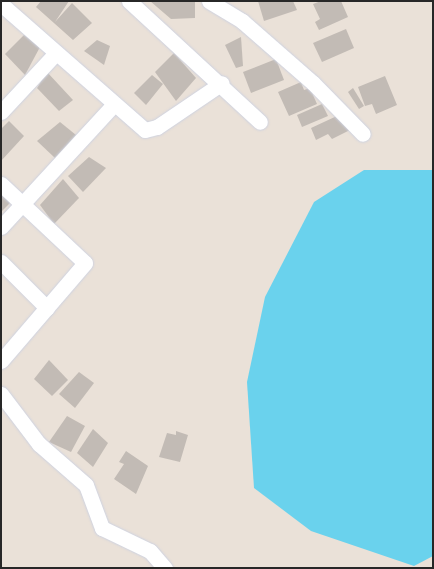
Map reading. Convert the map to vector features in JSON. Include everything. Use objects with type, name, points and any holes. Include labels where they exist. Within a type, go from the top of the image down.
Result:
[{"type":"street","points":[[129,1],[222,83],[260,122]]},
{"type":"street","points":[[209,1],[248,26],[364,134]]},
{"type":"street","points":[[1,4],[55,54],[139,126],[151,130],[222,83]]},
{"type":"street","points":[[1,112],[55,54]]},
{"type":"street","points":[[1,227],[113,105]]},
{"type":"street","points":[[1,184],[23,203],[85,263],[1,361]]},
{"type":"street","points":[[1,262],[48,308]]},
{"type":"street","points":[[3,400],[39,444],[86,485],[102,528],[150,551],[165,568]]},
{"type":"water","points":[[364,170],[433,170],[433,556],[414,566],[311,531],[254,488],[247,382],[265,297],[314,202]]},
{"type":"building","points":[[41,1],[69,1],[55,22],[72,3],[92,23],[73,40],[36,7]]},
{"type":"building","points":[[150,1],[195,2],[195,18],[171,19]]},
{"type":"building","points":[[258,1],[293,1],[297,10],[264,21]]},
{"type":"building","points":[[321,1],[341,1],[348,17],[319,30],[315,22],[320,19],[313,4]]},
{"type":"building","points":[[346,29],[354,48],[322,62],[313,43]]},
{"type":"building","points":[[24,35],[40,47],[25,75],[5,54]]},
{"type":"building","points":[[241,37],[243,66],[236,68],[225,45]]},
{"type":"building","points":[[97,40],[110,46],[104,65],[84,51]]},
{"type":"building","points":[[174,53],[196,78],[176,101],[155,72]]},
{"type":"building","points":[[276,59],[284,80],[251,93],[243,72]]},
{"type":"building","points":[[47,72],[73,100],[59,111],[37,88]]},
{"type":"building","points":[[152,75],[163,84],[146,105],[134,93]]},
{"type":"building","points":[[385,76],[397,105],[376,114],[372,104],[365,106],[358,87]]},
{"type":"building","points":[[301,82],[304,90],[310,88],[317,104],[289,116],[278,92]]},
{"type":"building","points":[[353,88],[364,106],[359,109],[348,92]]},
{"type":"building","points":[[322,104],[328,116],[302,127],[297,115]]},
{"type":"building","points":[[339,115],[350,130],[332,139],[328,134],[316,140],[311,128]]},
{"type":"building","points":[[9,121],[24,136],[1,161],[1,129]]},
{"type":"building","points":[[60,122],[76,135],[55,158],[37,141]]},
{"type":"building","points":[[89,157],[106,168],[83,192],[68,176]]},
{"type":"building","points":[[63,179],[79,198],[54,224],[40,205]]},
{"type":"building","points":[[1,195],[11,202],[1,212]]},
{"type":"building","points":[[49,360],[68,380],[52,396],[34,379]]},
{"type":"building","points":[[79,372],[94,383],[75,408],[59,394]]},
{"type":"building","points":[[67,416],[85,426],[71,452],[49,442]]},
{"type":"building","points":[[93,429],[108,443],[93,467],[77,453]]},
{"type":"building","points":[[176,431],[188,435],[180,462],[159,457],[167,433],[176,435]]},
{"type":"building","points":[[126,451],[148,466],[136,494],[114,479],[124,464],[119,462]]}]
